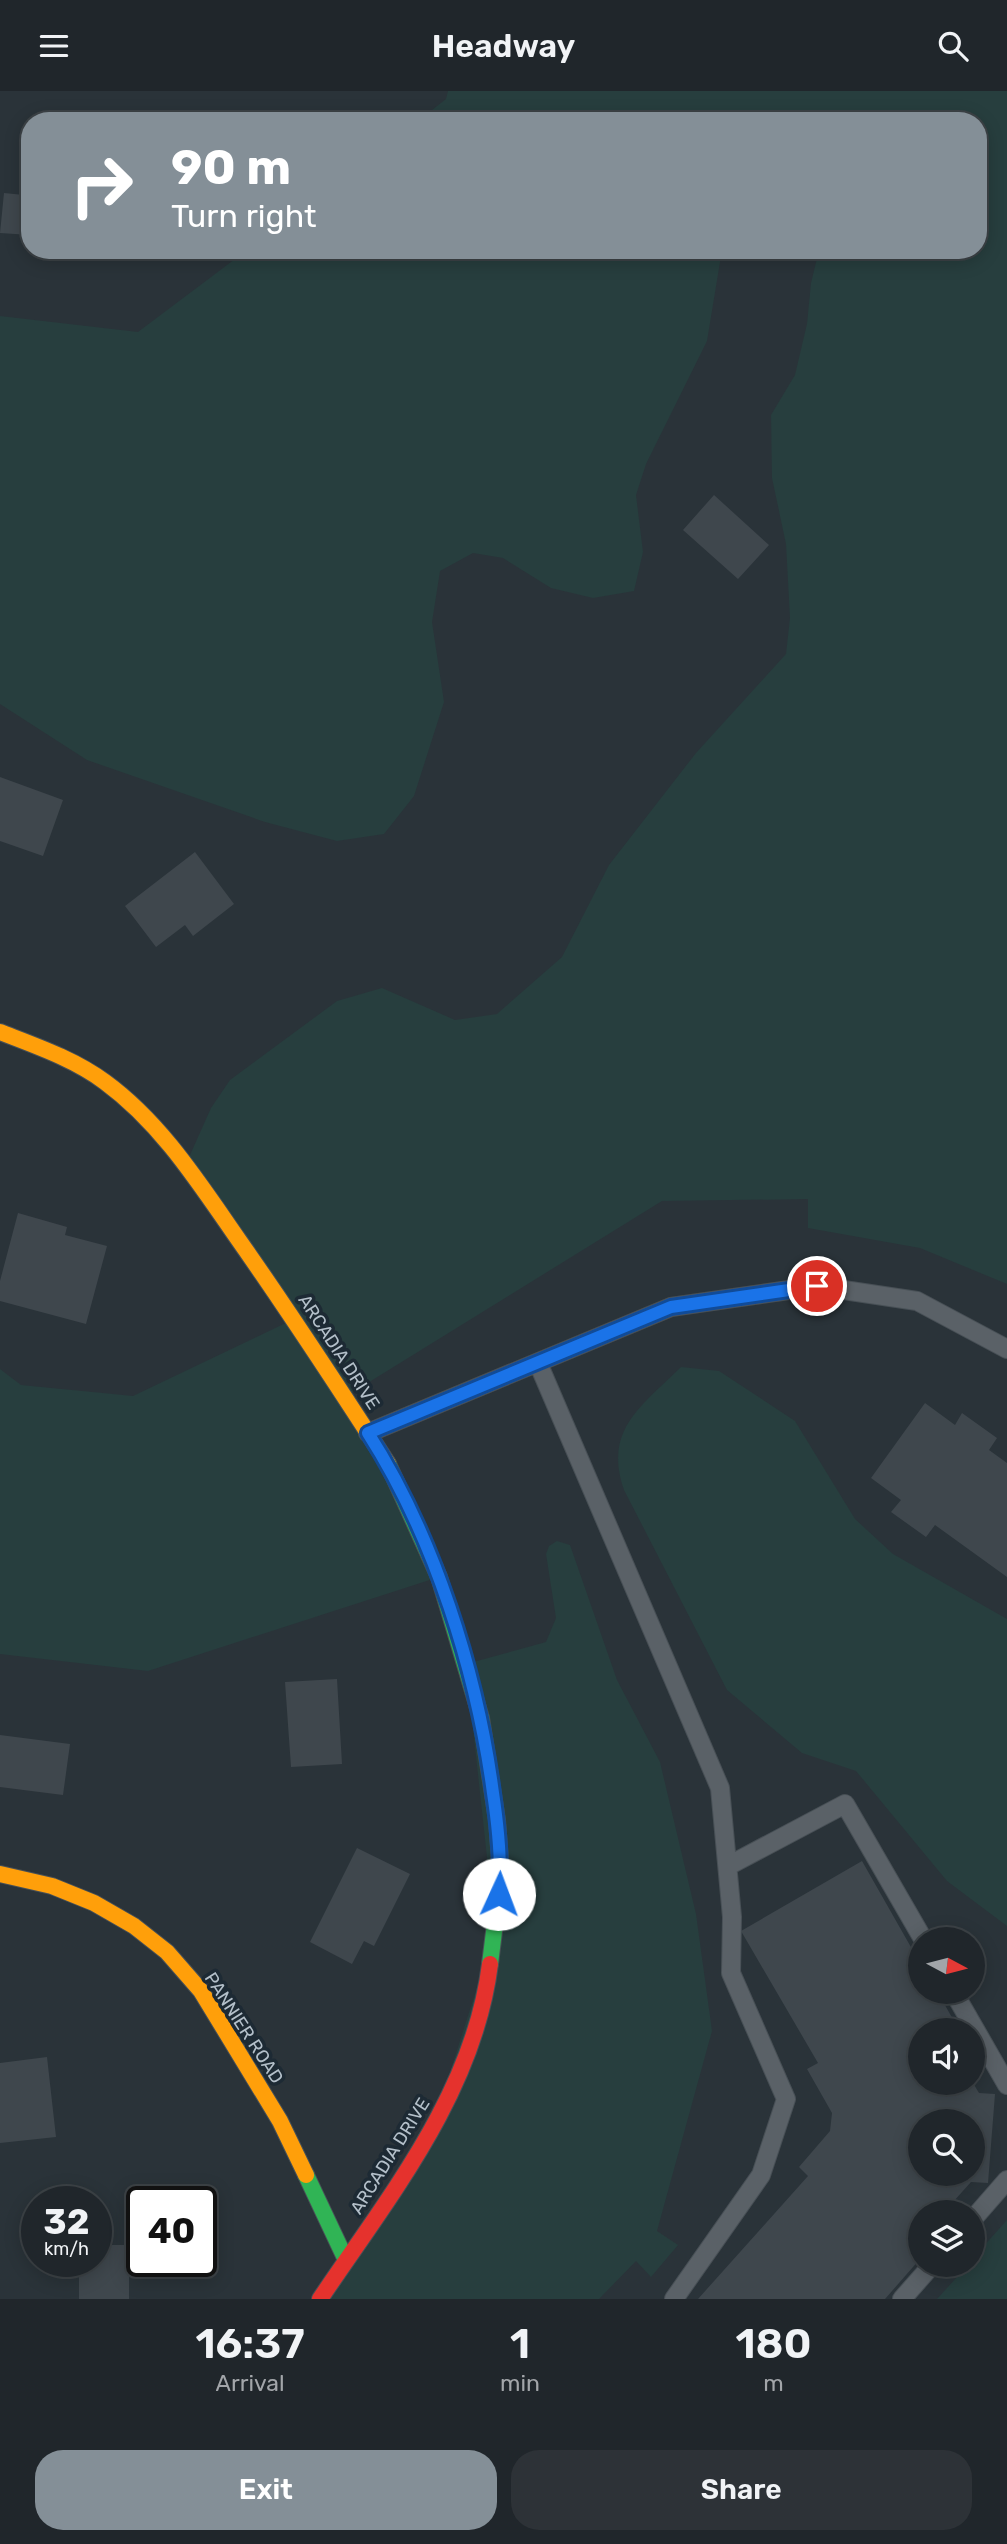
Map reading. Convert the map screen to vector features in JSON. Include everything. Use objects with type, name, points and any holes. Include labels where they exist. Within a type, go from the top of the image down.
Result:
[{"type":"street","name":"ARCADIA DRIVE","points":[[0,1032],[58,1055],[104,1081],[144,1115],[170,1143],[294,1319],[389,1465],[439,1577],[481,1718],[497,1820],[501,1875],[487,1988],[473,2038],[453,2090],[429,2138],[320,2299]]},
{"type":"street","name":"PANNIER ROAD","points":[[0,1874],[52,1886],[94,1903],[134,1926],[167,1952],[201,1991],[280,2121],[346,2260]]},
{"type":"lane","points":[[368,1433],[671,1307],[817,1286],[917,1301],[1007,1349]]},
{"type":"lane","points":[[538,1363],[720,1788],[732,1917],[731,1973],[786,2099],[761,2175],[674,2299]]},
{"type":"lane","points":[[727,1866],[845,1804],[916,1927]]},
{"type":"lane","points":[[960,2004],[1007,2085]]},
{"type":"lane","points":[[985,2205],[1007,2180]]},
{"type":"lane","points":[[902,2299],[921,2277]]},
{"type":"green space","points":[[448,91],[1007,91],[1007,1284],[920,1248],[808,1228],[808,1199],[662,1201],[345,1397],[439,1577],[148,1671],[0,1654],[0,1369],[21,1385],[133,1396],[294,1319],[186,1164],[211,1108],[230,1080],[337,1001],[382,988],[455,1020],[497,1014],[562,957],[609,865],[696,753],[786,654],[790,618],[786,544],[772,478],[771,415],[795,375],[807,324],[811,283],[817,259],[987,259],[987,112],[429,112],[446,99]]},
{"type":"green space","points":[[235,259],[721,259],[707,341],[646,464],[636,495],[643,552],[634,591],[593,598],[551,588],[503,558],[473,553],[440,571],[432,622],[444,702],[414,796],[384,834],[337,841],[265,822],[87,760],[0,704],[0,316],[138,332]]},
{"type":"green space","points":[[681,1367],[719,1371],[795,1421],[855,1519],[893,1554],[1007,1619],[1007,1926],[947,1881],[856,1771],[802,1753],[727,1690],[624,1490],[619,1469],[619,1451],[630,1420]]},
{"type":"green space","points":[[557,1541],[570,1545],[617,1680],[660,1762],[696,1914],[712,2031],[657,2231],[678,2245],[651,2277],[636,2261],[599,2299],[320,2299],[429,2138],[495,1931],[466,1664],[546,1642],[556,1618],[546,1554],[549,1546]]},
{"type":"green space","points":[[1007,2220],[1007,2299],[937,2299],[957,2277],[985,2277],[985,2245]]},
{"type":"building","points":[[4,193],[21,195],[21,234],[0,233]]},
{"type":"building","points":[[714,495],[769,545],[738,579],[683,530]]},
{"type":"building","points":[[0,777],[63,800],[43,856],[0,841]]},
{"type":"building","points":[[195,852],[234,904],[193,936],[185,925],[156,947],[125,906]]},
{"type":"building","points":[[18,1213],[67,1227],[65,1235],[107,1246],[86,1324],[0,1301],[0,1281]]},
{"type":"building","points":[[925,1403],[955,1425],[962,1413],[997,1438],[989,1450],[1007,1463],[1007,1577],[935,1525],[926,1537],[891,1512],[901,1500],[871,1478]]},
{"type":"building","points":[[337,1679],[342,1764],[291,1767],[285,1682]]},
{"type":"building","points":[[0,1735],[70,1744],[63,1795],[0,1787]]},
{"type":"building","points":[[357,1848],[410,1874],[374,1946],[364,1941],[352,1964],[310,1942]]},
{"type":"building","points":[[862,1861],[908,1942],[908,2004],[944,2004],[952,2018],[908,2018],[908,2095],[995,2094],[988,2183],[985,2183],[985,2109],[908,2109],[908,2186],[967,2186],[955,2200],[908,2200],[908,2273],[885,2299],[698,2299],[808,2176],[799,2167],[830,2131],[832,2113],[807,2069],[818,2063],[741,1931]]},
{"type":"building","points":[[47,2057],[56,2137],[0,2143],[0,2063]]},
{"type":"building","points":[[112,2245],[126,2245],[129,2299],[79,2299],[79,2277],[112,2277]]},
{"type":"traffic: fast","points":[[388,1464],[439,1577],[481,1718],[497,1820],[501,1875],[490,1964]]},
{"type":"traffic: fast","points":[[306,2175],[346,2260]]},
{"type":"traffic: slow","points":[[0,1032],[81,1066],[105,1082],[144,1116],[194,1176],[388,1464]]},
{"type":"traffic: slow","points":[[0,1874],[52,1886],[94,1903],[134,1926],[167,1952],[201,1991],[280,2121],[306,2175]]},
{"type":"traffic: jam","points":[[320,2299],[400,2181],[448,2099],[467,2056],[481,2011],[490,1964]]},
{"type":"route","points":[[499,1894],[501,1875],[490,1769],[481,1718],[461,1647],[439,1577],[389,1465],[368,1433],[671,1307],[817,1286]]}]
